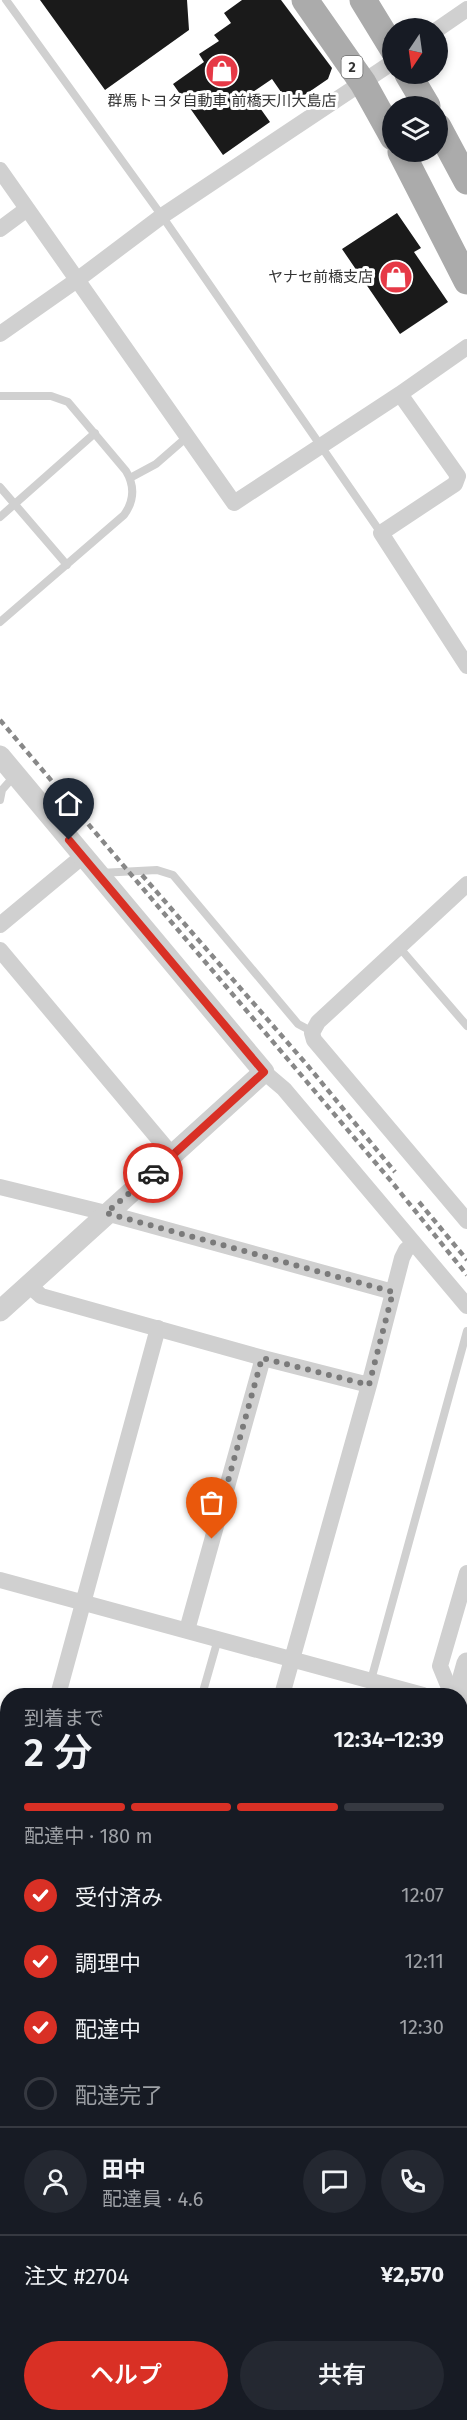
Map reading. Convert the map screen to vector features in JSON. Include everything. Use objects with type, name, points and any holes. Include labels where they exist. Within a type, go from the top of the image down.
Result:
[{"type":"main road","name":"2","points":[[305,0],[363,83],[382,117]]},
{"type":"main road","points":[[363,0],[382,31]]},
{"type":"main road","points":[[448,146],[467,181]]},
{"type":"main road","points":[[406,162],[467,281]]},
{"type":"street","points":[[448,22],[467,9]]},
{"type":"street","points":[[0,334],[162,216],[382,70]]},
{"type":"street","points":[[0,170],[234,503],[467,347]]},
{"type":"street","points":[[0,229],[27,209]]},
{"type":"street","points":[[400,394],[458,476],[455,484],[381,533],[467,666]]},
{"type":"street","points":[[0,756],[96,874],[264,1072],[284,1089],[467,1306]]},
{"type":"street","points":[[0,926],[83,856]]},
{"type":"street","points":[[467,884],[318,1022],[313,1032],[314,1040],[467,1221]]},
{"type":"street","points":[[0,950],[172,1155]]},
{"type":"street","points":[[1,1308],[264,1072]]},
{"type":"street","points":[[0,1187],[106,1213],[393,1292]]},
{"type":"street","points":[[284,1688],[369,1385],[402,1258],[406,1250],[414,1243]]},
{"type":"street","points":[[29,1285],[41,1296],[262,1358],[369,1385]]},
{"type":"street","points":[[61,1688],[158,1328]]},
{"type":"street","points":[[187,1630],[262,1358]]},
{"type":"street","points":[[449,1688],[440,1665],[467,1573]]},
{"type":"street","points":[[0,1580],[399,1688]]},
{"type":"street","points":[[460,1688],[467,1663]]},
{"type":"lane","points":[[6,0],[162,216],[381,533]]},
{"type":"lane","points":[[0,396],[51,396],[68,402],[130,478],[133,496],[128,510],[0,622]]},
{"type":"lane","points":[[0,517],[95,433]]},
{"type":"lane","points":[[130,478],[156,464],[187,436]]},
{"type":"lane","points":[[0,487],[67,565]]},
{"type":"lane","points":[[0,800],[2,790],[15,775]]},
{"type":"lane","points":[[96,874],[111,871],[150,870],[173,875],[298,1024],[313,1032]]},
{"type":"lane","points":[[399,947],[467,1026]]},
{"type":"lane","points":[[371,1680],[467,1331]]},
{"type":"lane","points":[[204,1688],[218,1639]]},
{"type":"building","points":[[40,0],[187,0],[189,30],[105,90]]},
{"type":"building","name":"群馬トヨタ自動車 前橋天川大島店","points":[[242,0],[281,0],[332,68],[328,79],[290,105],[272,79],[250,94],[270,122],[223,155],[173,84],[204,62],[199,54],[219,41],[214,35],[231,23],[224,13]]},
{"type":"building","name":"ヤナセ前橋支店","points":[[397,213],[421,248],[414,252],[448,302],[400,334],[342,249]]},
{"type":"railway","points":[[0,720],[391,1181],[467,1275]]},
{"type":"railway","points":[[142,875],[308,1066],[395,1172]]},
{"type":"railway","points":[[419,1202],[467,1260]]},
{"type":"way so far","points":[[153,1173],[106,1213],[393,1292],[369,1385],[262,1358],[212,1539]]},
{"type":"place","name":"群馬トヨタ自動車 前橋天川大島店","points":[[222,71]]},
{"type":"place","name":"ヤナセ前橋支店","points":[[396,277]]},
{"type":"route","points":[[69,840],[264,1072],[153,1173]]}]
